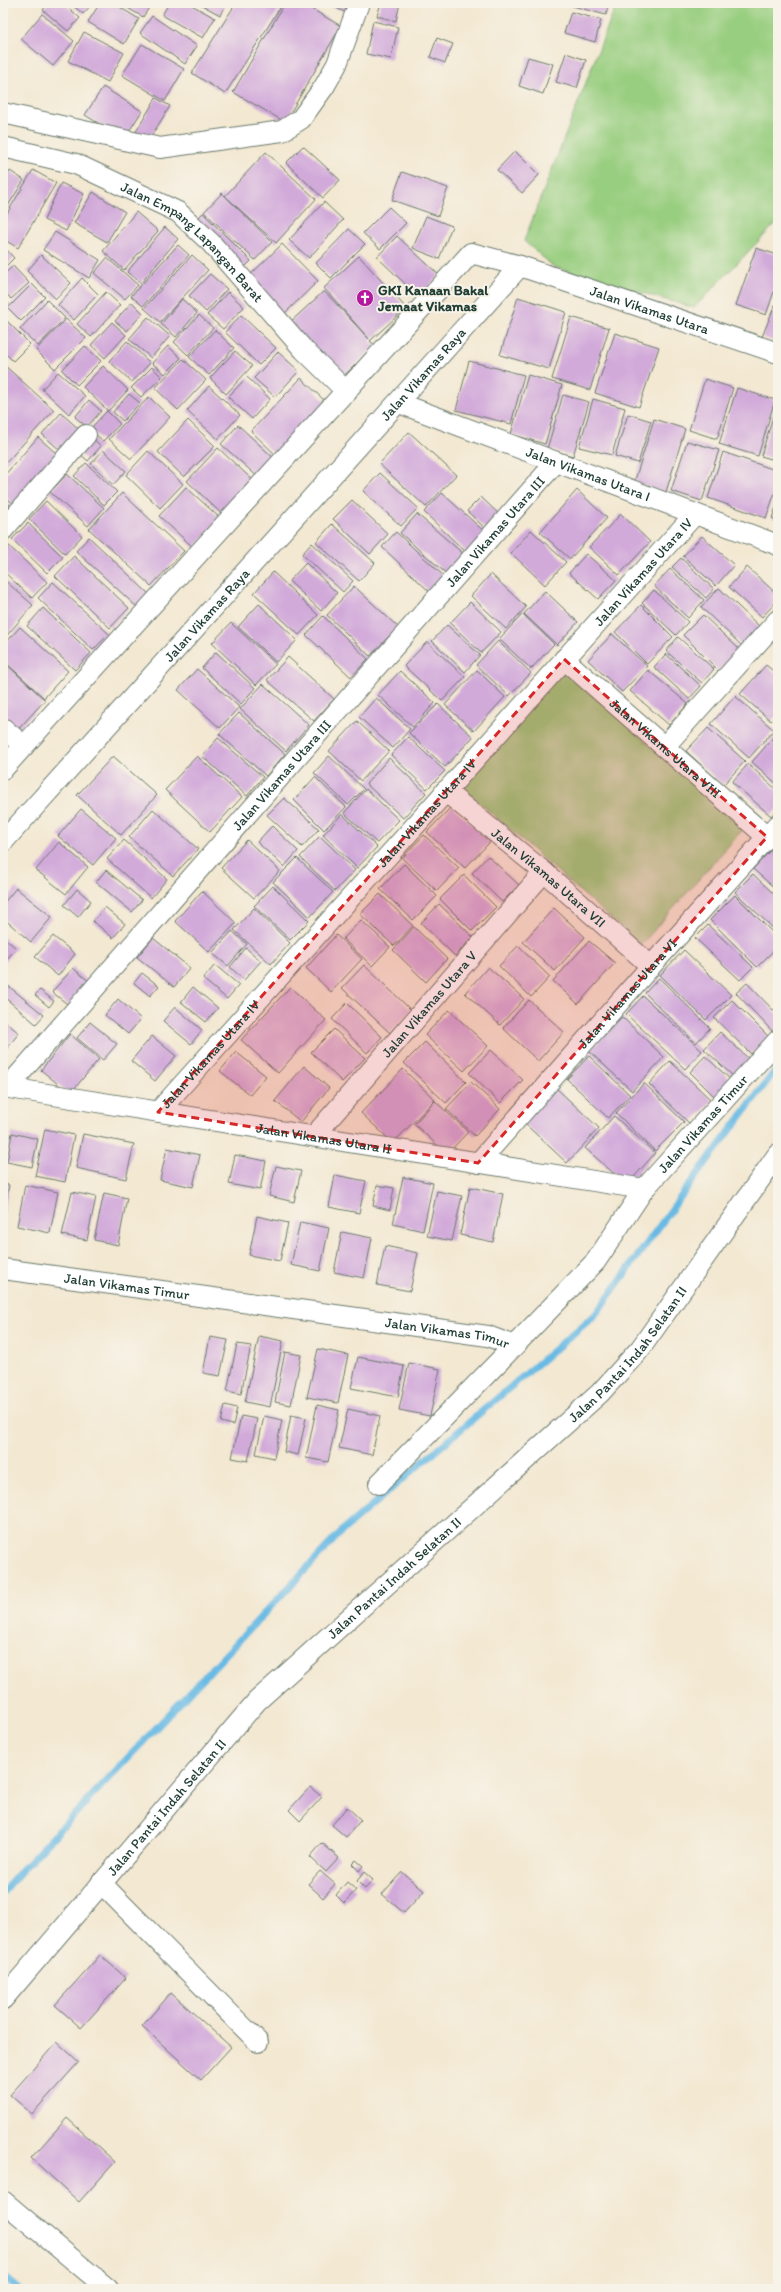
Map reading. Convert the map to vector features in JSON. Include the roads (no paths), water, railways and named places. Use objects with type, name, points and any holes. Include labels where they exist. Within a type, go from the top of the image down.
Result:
[{"type":"street","points":[[3,113],[160,148],[282,131],[301,119],[324,87],[337,64],[359,3]]},
{"type":"street","name":"Jalan Empang Lapangan Barat","points":[[3,147],[76,164],[178,212],[211,243],[304,350],[347,392]]},
{"type":"street","points":[[3,769],[347,392],[468,255],[472,253],[516,265]]},
{"type":"street","name":"Jalan Vikamas Utara","points":[[516,265],[778,353]]},
{"type":"street","name":"Jalan Vikamas Raya","points":[[3,842],[399,403],[516,265]]},
{"type":"street","name":"Jalan Vikamas Utara I","points":[[399,403],[778,545]]},
{"type":"street","points":[[3,530],[86,435]]},
{"type":"street","name":"Jalan Vikamas Utara III","points":[[5,1087],[556,462]]},
{"type":"street","name":"Jalan Vikamas Utara IV","points":[[158,1112],[695,514]]},
{"type":"street","points":[[665,746],[778,620]]},
{"type":"street","name":"Jalan Vikams Utara VIII","points":[[564,659],[665,746],[773,831]]},
{"type":"street","points":[[3,728],[24,746]]},
{"type":"street","name":"Jalan Vikamas Utara VII","points":[[445,791],[544,872],[651,966]]},
{"type":"street","name":"Jalan Vikamas Utara VI","points":[[478,1163],[651,966],[773,831]]},
{"type":"street","name":"Jalan Vikamas Utara V","points":[[314,1136],[544,872]]},
{"type":"street","name":"Jalan Vikamas Timur","points":[[3,1269],[480,1335],[514,1346],[596,1261],[644,1189],[778,1040]]},
{"type":"street","name":"Jalan Vikamas Utara II","points":[[5,1087],[644,1189]]},
{"type":"street","name":"Jalan Pantai Indah Selatan II","points":[[3,1999],[257,1701],[600,1392],[640,1349],[778,1154]]},
{"type":"street","points":[[380,1484],[514,1346]]},
{"type":"street","points":[[101,1883],[258,2042]]},
{"type":"street","points":[[3,2201],[108,2289]]},
{"type":"waterway","points":[[3,1892],[21,1871],[344,1529],[595,1315],[687,1188],[778,1067]]},
{"type":"waterway","points":[[3,2276],[19,2289]]},
{"type":"place","name":"GKI Kanaan Bakal Jemaat Vikamas","points":[[365,298]]}]
